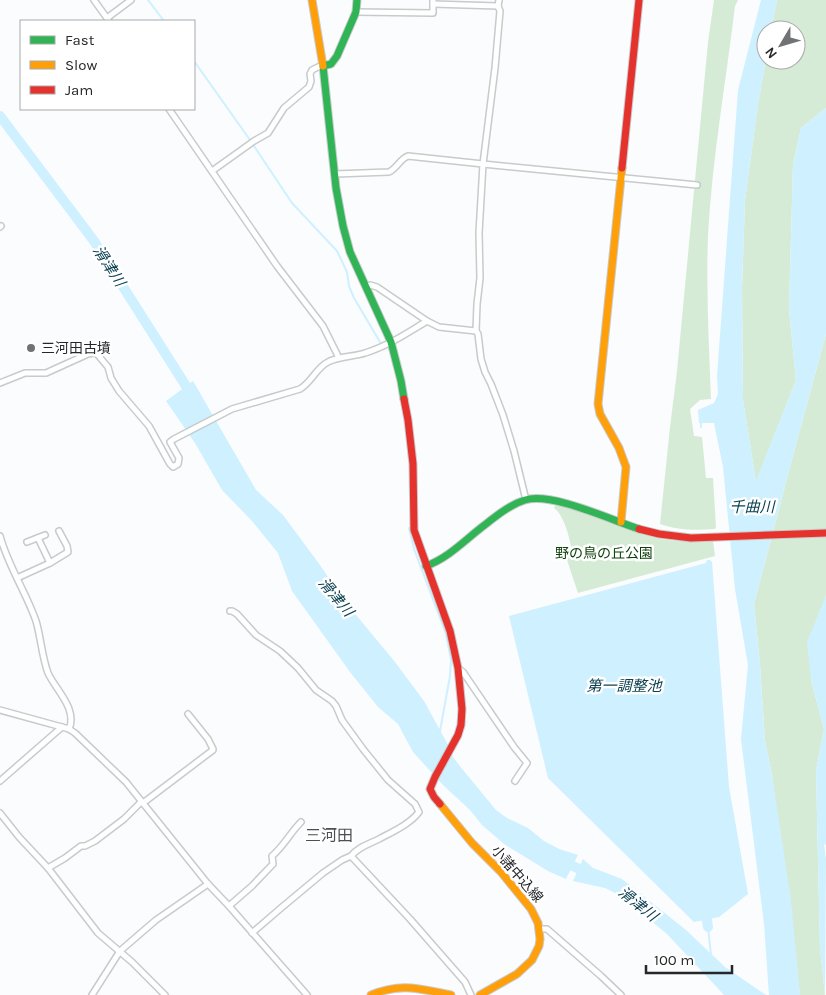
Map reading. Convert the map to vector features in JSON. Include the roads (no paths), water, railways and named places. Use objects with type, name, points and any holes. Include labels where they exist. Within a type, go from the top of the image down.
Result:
[{"type":"main road","points":[[312,0],[323,66],[342,226],[355,262],[391,342],[408,420],[412,464],[414,530],[450,631],[458,668]]},
{"type":"main road","points":[[323,66],[331,64],[336,60],[356,12],[357,0]]},
{"type":"main road","points":[[621,522],[625,461],[599,413],[598,404],[639,0]]},
{"type":"main road","points":[[426,566],[434,564],[447,556],[513,505],[526,500],[537,499],[556,500],[670,536],[691,538],[826,533]]},
{"type":"main road","name":"小諸中込線","points":[[458,668],[462,713],[460,730],[435,777],[431,792],[472,843],[501,872],[532,909],[540,929]]},
{"type":"main road","points":[[480,995],[522,971],[528,965],[538,948],[540,929]]},
{"type":"main road","points":[[371,995],[387,988],[406,986],[451,995]]},
{"type":"street","points":[[94,0],[108,20],[131,0]]},
{"type":"street","points":[[356,12],[433,14],[433,2],[498,3],[500,11],[495,68],[483,164],[479,233],[480,278],[476,331],[484,372],[491,384],[503,415],[526,500]]},
{"type":"street","points":[[212,170],[268,133],[284,108],[307,90],[311,81],[310,74],[312,70],[323,66]]},
{"type":"street","points":[[170,110],[277,266],[322,326],[339,358]]},
{"type":"street","points":[[335,174],[389,172],[403,158],[408,156],[697,185]]},
{"type":"street","points":[[366,287],[370,285],[377,287],[439,327],[476,331]]},
{"type":"street","points":[[0,383],[25,373],[46,373],[88,354],[97,354],[108,367],[111,378],[119,391],[149,426],[170,464],[173,466],[178,464],[179,458],[170,442],[174,439],[232,409],[300,389],[326,363],[386,346],[427,321]]},
{"type":"street","points":[[17,578],[50,563],[68,552],[60,531]]},
{"type":"street","points":[[27,542],[45,535]]},
{"type":"street","points":[[0,536],[9,562],[36,621],[42,654],[49,675],[69,708],[71,724],[69,729]]},
{"type":"street","points":[[38,538],[50,563]]},
{"type":"street","points":[[230,611],[237,614],[256,636],[280,651],[298,668],[316,690],[332,701],[342,720],[388,780],[408,798],[419,812],[412,819],[385,836],[354,851],[351,856],[323,873],[252,933]]},
{"type":"street","points":[[458,668],[527,764],[516,780]]},
{"type":"street","points":[[0,710],[69,729],[75,733],[126,782],[208,884],[307,995]]},
{"type":"street","points":[[48,868],[81,846],[95,841],[124,819],[140,803],[143,803],[213,750],[208,740],[188,714]]},
{"type":"street","points":[[0,782],[62,727]]},
{"type":"street","points":[[0,813],[48,868],[98,933],[145,974],[165,995]]},
{"type":"street","points":[[229,906],[273,864],[272,856],[280,849],[301,822]]},
{"type":"street","points":[[351,856],[465,982],[471,995]]},
{"type":"street","points":[[92,995],[120,951],[156,920],[208,884]]},
{"type":"street","points":[[540,929],[547,929],[620,995]]},
{"type":"water","name":"千曲川","points":[[761,0],[777,0],[773,20],[756,20],[756,70],[764,70],[745,200],[742,287],[743,400],[756,481],[796,380],[789,309],[793,165],[801,128],[826,108],[826,334],[754,604],[765,741],[791,900],[800,995],[769,995],[764,924],[741,739],[748,665],[735,589],[723,467],[714,423],[699,423],[698,410],[714,403],[718,394],[717,376],[738,90]]},
{"type":"water","points":[[193,381],[256,490],[283,515],[342,598],[395,662],[424,701],[453,757],[463,770],[496,810],[507,818],[528,828],[544,841],[559,849],[578,855],[566,879],[548,871],[504,844],[482,825],[470,810],[443,785],[413,752],[398,724],[378,707],[350,672],[292,591],[278,553],[252,521],[222,490],[195,443],[166,401]]},
{"type":"water","name":"第一調整池","points":[[707,560],[712,562],[729,787],[748,894],[719,917],[694,922],[548,778],[509,616],[706,563]]},
{"type":"water","points":[[826,595],[825,995],[820,948],[816,771],[824,729],[811,680],[807,642]]},
{"type":"water","points":[[583,859],[593,868],[622,879],[686,930],[725,967],[766,995],[724,995],[667,934],[638,910],[605,888],[573,881]]},
{"type":"waterway","points":[[148,0],[163,20]]},
{"type":"waterway","points":[[195,62],[250,140]]},
{"type":"waterway","name":"滑津川","points":[[0,116],[94,241],[193,397]]},
{"type":"waterway","points":[[254,146],[292,203],[337,251],[347,272],[349,286],[354,298],[380,342]]},
{"type":"waterway","points":[[409,528],[414,549],[446,634],[451,660],[440,731]]},
{"type":"waterway","name":"滑津川","points":[[560,860],[590,874]]},
{"type":"waterway","name":"第一調整池","points":[[705,907],[708,927]]},
{"type":"waterway","points":[[708,927],[711,955]]},
{"type":"place","name":"三河田古墳","points":[[31,348]]},
{"type":"district","name":"三河田","points":[[329,835]]},
{"type":"park label","name":"野の鳥の丘公園","points":[[604,553]]}]
